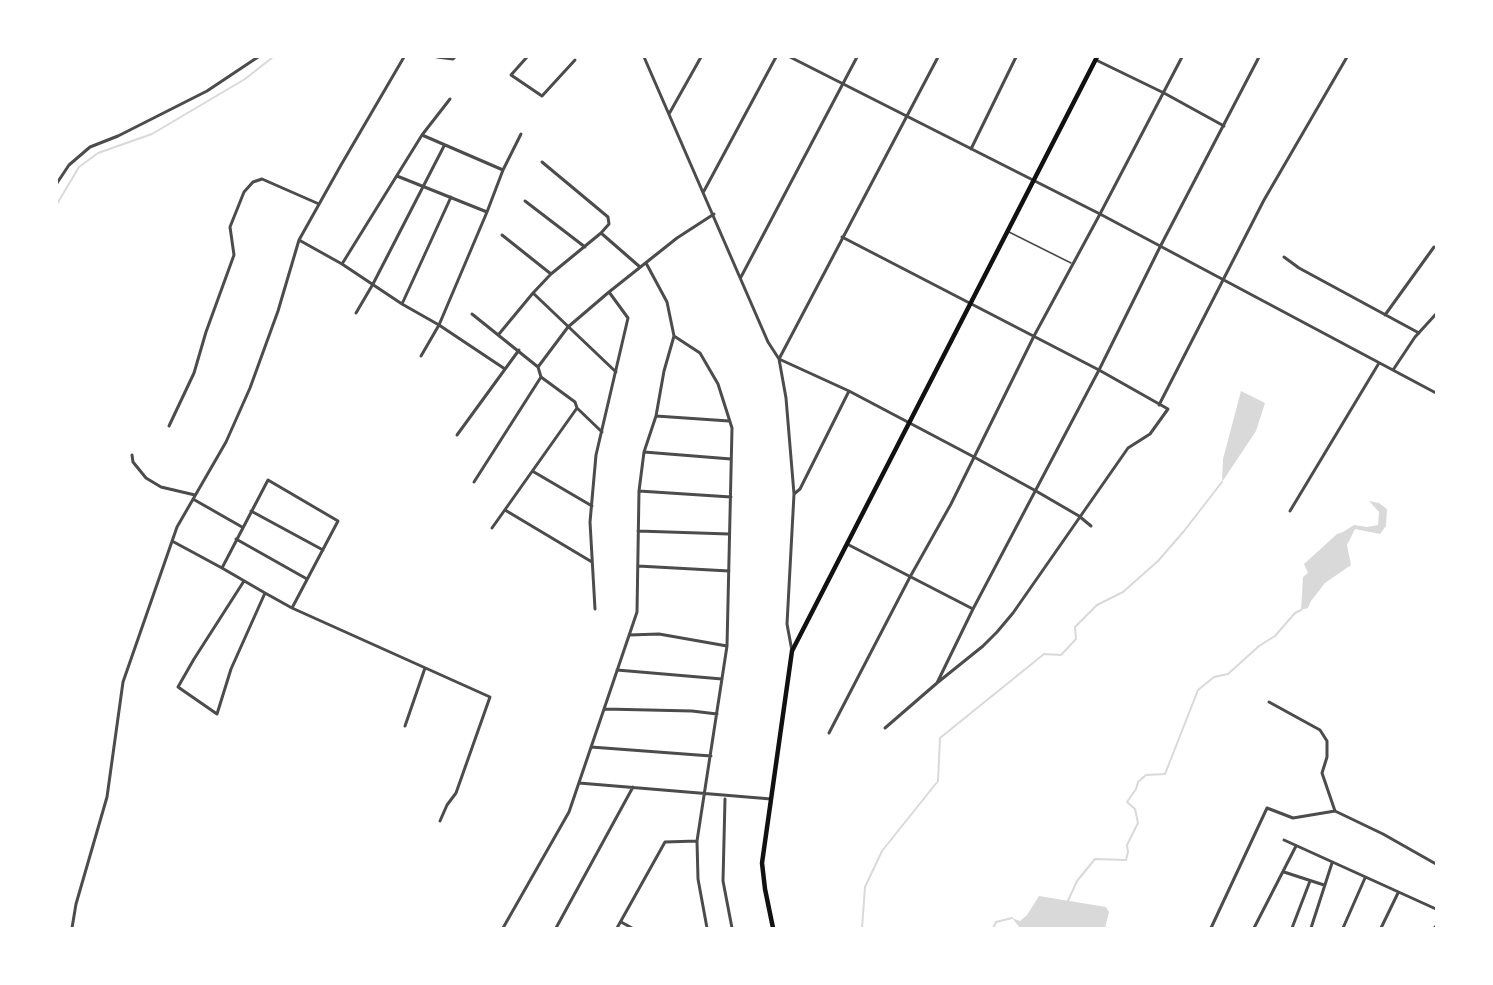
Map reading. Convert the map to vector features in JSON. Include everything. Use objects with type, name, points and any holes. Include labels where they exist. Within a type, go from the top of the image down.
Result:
[{"type":"main road","points":[[772,928],[762,863],[792,651],[1096,58]]},
{"type":"street","points":[[57,183],[69,165],[90,147],[118,136],[207,91],[258,57]]},
{"type":"street","points":[[72,928],[107,797],[123,682],[177,527],[226,442],[250,388],[278,311],[299,240],[404,57]]},
{"type":"street","points":[[437,57],[453,59],[455,57]]},
{"type":"street","points":[[527,57],[511,75],[542,96],[575,60]]},
{"type":"street","points":[[644,57],[768,342],[779,359],[786,398],[794,494],[787,624],[792,651]]},
{"type":"street","points":[[669,114],[701,57]]},
{"type":"street","points":[[704,191],[776,57]]},
{"type":"street","points":[[790,57],[1100,214],[1436,393]]},
{"type":"street","points":[[741,277],[857,57]]},
{"type":"street","points":[[779,359],[938,57]]},
{"type":"street","points":[[971,149],[1016,57]]},
{"type":"street","points":[[829,733],[951,504],[1034,336],[1182,57]]},
{"type":"street","points":[[937,683],[973,609],[1099,370],[1259,57]]},
{"type":"street","points":[[1159,405],[1264,200],[1347,57]]},
{"type":"street","points":[[1096,58],[1224,126]]},
{"type":"street","points":[[342,264],[422,135],[450,99]]},
{"type":"street","points":[[421,356],[439,325],[503,170],[521,134]]},
{"type":"street","points":[[422,135],[503,170]]},
{"type":"street","points":[[356,313],[374,284],[444,146]]},
{"type":"street","points":[[499,334],[551,274],[609,224],[608,217],[542,162]]},
{"type":"street","points":[[397,176],[487,212]]},
{"type":"street","points":[[169,426],[194,373],[234,255],[230,227],[244,192],[253,182],[262,179],[319,204]]},
{"type":"street","points":[[402,304],[451,197]]},
{"type":"street","points":[[525,201],[585,246]]},
{"type":"street","points":[[538,366],[568,327],[677,238],[714,214]]},
{"type":"street","points":[[601,233],[640,267]]},
{"type":"street","points":[[502,235],[551,274]]},
{"type":"street","points":[[842,237],[1099,370],[1168,409],[1150,434],[1128,448],[1013,613],[997,632],[885,728]]},
{"type":"street","points":[[299,240],[374,284],[505,369]]},
{"type":"street","points":[[1385,315],[1434,247]]},
{"type":"street","points":[[1284,257],[1299,268],[1419,333]]},
{"type":"street","points":[[503,928],[569,812],[637,612],[639,491],[644,452],[656,416],[664,371],[674,336],[667,302],[646,263]]},
{"type":"street","points":[[595,609],[590,522],[596,455],[628,318],[609,292]]},
{"type":"street","points":[[533,293],[616,372]]},
{"type":"street","points":[[472,314],[538,366],[541,376],[574,402],[577,408],[602,432]]},
{"type":"street","points":[[1393,370],[1419,333],[1436,315]]},
{"type":"street","points":[[674,336],[700,353],[718,384],[732,428],[727,646],[697,841],[698,879],[707,928]]},
{"type":"street","points":[[457,435],[519,350]]},
{"type":"street","points":[[779,359],[849,392],[974,457],[1079,516],[1091,526]]},
{"type":"street","points":[[1290,511],[1379,363]]},
{"type":"street","points":[[474,482],[541,376]]},
{"type":"street","points":[[794,494],[800,489],[849,392]]},
{"type":"street","points":[[492,528],[534,472],[577,408]]},
{"type":"street","points":[[656,416],[729,421]]},
{"type":"street","points":[[644,452],[731,459]]},
{"type":"street","points":[[132,455],[133,462],[146,478],[161,487],[194,497],[242,527]]},
{"type":"street","points":[[534,472],[592,506]]},
{"type":"street","points":[[222,568],[268,480],[338,521],[292,608]]},
{"type":"street","points":[[639,491],[731,497]]},
{"type":"street","points":[[505,510],[592,562]]},
{"type":"street","points":[[251,511],[323,550]]},
{"type":"street","points":[[638,531],[729,534]]},
{"type":"street","points":[[236,539],[307,579]]},
{"type":"street","points":[[172,541],[292,608],[490,698],[456,794],[447,805],[440,821]]},
{"type":"street","points":[[847,544],[973,609]]},
{"type":"street","points":[[638,566],[729,571]]},
{"type":"street","points":[[244,581],[178,687],[217,714],[231,669],[265,593]]},
{"type":"street","points":[[629,635],[659,634],[727,646]]},
{"type":"street","points":[[405,726],[425,668]]},
{"type":"street","points":[[617,670],[722,679]]},
{"type":"street","points":[[1269,702],[1320,730],[1327,741],[1327,757],[1322,773],[1335,811]]},
{"type":"street","points":[[604,709],[692,711],[717,714]]},
{"type":"street","points":[[591,747],[711,756]]},
{"type":"street","points":[[578,783],[771,799]]},
{"type":"street","points":[[556,928],[633,787]]},
{"type":"street","points":[[725,799],[723,881],[732,928]]},
{"type":"street","points":[[1211,928],[1267,808],[1293,818],[1335,811],[1383,834],[1436,864]]},
{"type":"street","points":[[1284,840],[1436,909]]},
{"type":"street","points":[[617,928],[665,842],[697,841]]},
{"type":"street","points":[[1254,928],[1296,846]]},
{"type":"street","points":[[1311,928],[1332,862]]},
{"type":"street","points":[[1284,872],[1324,885]]},
{"type":"street","points":[[1343,928],[1365,878]]},
{"type":"street","points":[[1292,928],[1310,881]]},
{"type":"street","points":[[1381,928],[1398,893]]},
{"type":"street","points":[[621,921],[632,928]]},
{"type":"lane","points":[[1008,231],[1073,264]]},
{"type":"shaded area","points":[[1241,391],[1265,403],[1256,431],[1222,482],[1223,459]]},
{"type":"shaded area","points":[[1369,501],[1379,503],[1387,509],[1386,526],[1380,534],[1355,529],[1347,545],[1351,565],[1325,583],[1308,608],[1301,610],[1303,577],[1308,573],[1304,564],[1337,534],[1354,525],[1367,527],[1378,525],[1379,512]]},
{"type":"shaded area","points":[[1039,896],[1106,907],[1109,912],[1105,928],[1020,928],[1012,918],[1020,921],[1027,915]]},
{"type":"waterway","points":[[57,204],[79,167],[98,153],[152,134],[245,79],[273,57]]},
{"type":"waterway","points":[[862,928],[865,887],[882,851],[938,781],[940,738],[1044,654],[1061,655],[1076,639],[1075,627],[1097,605],[1123,592],[1158,561],[1222,482]]},
{"type":"waterway","points":[[1067,903],[1077,881],[1095,859],[1126,860],[1127,845],[1138,823],[1135,809],[1127,802],[1138,782],[1146,775],[1165,774],[1198,690],[1214,677],[1228,674],[1259,646],[1275,636],[1295,613],[1301,610]]},
{"type":"waterway","points":[[993,928],[996,922],[1012,918]]}]
